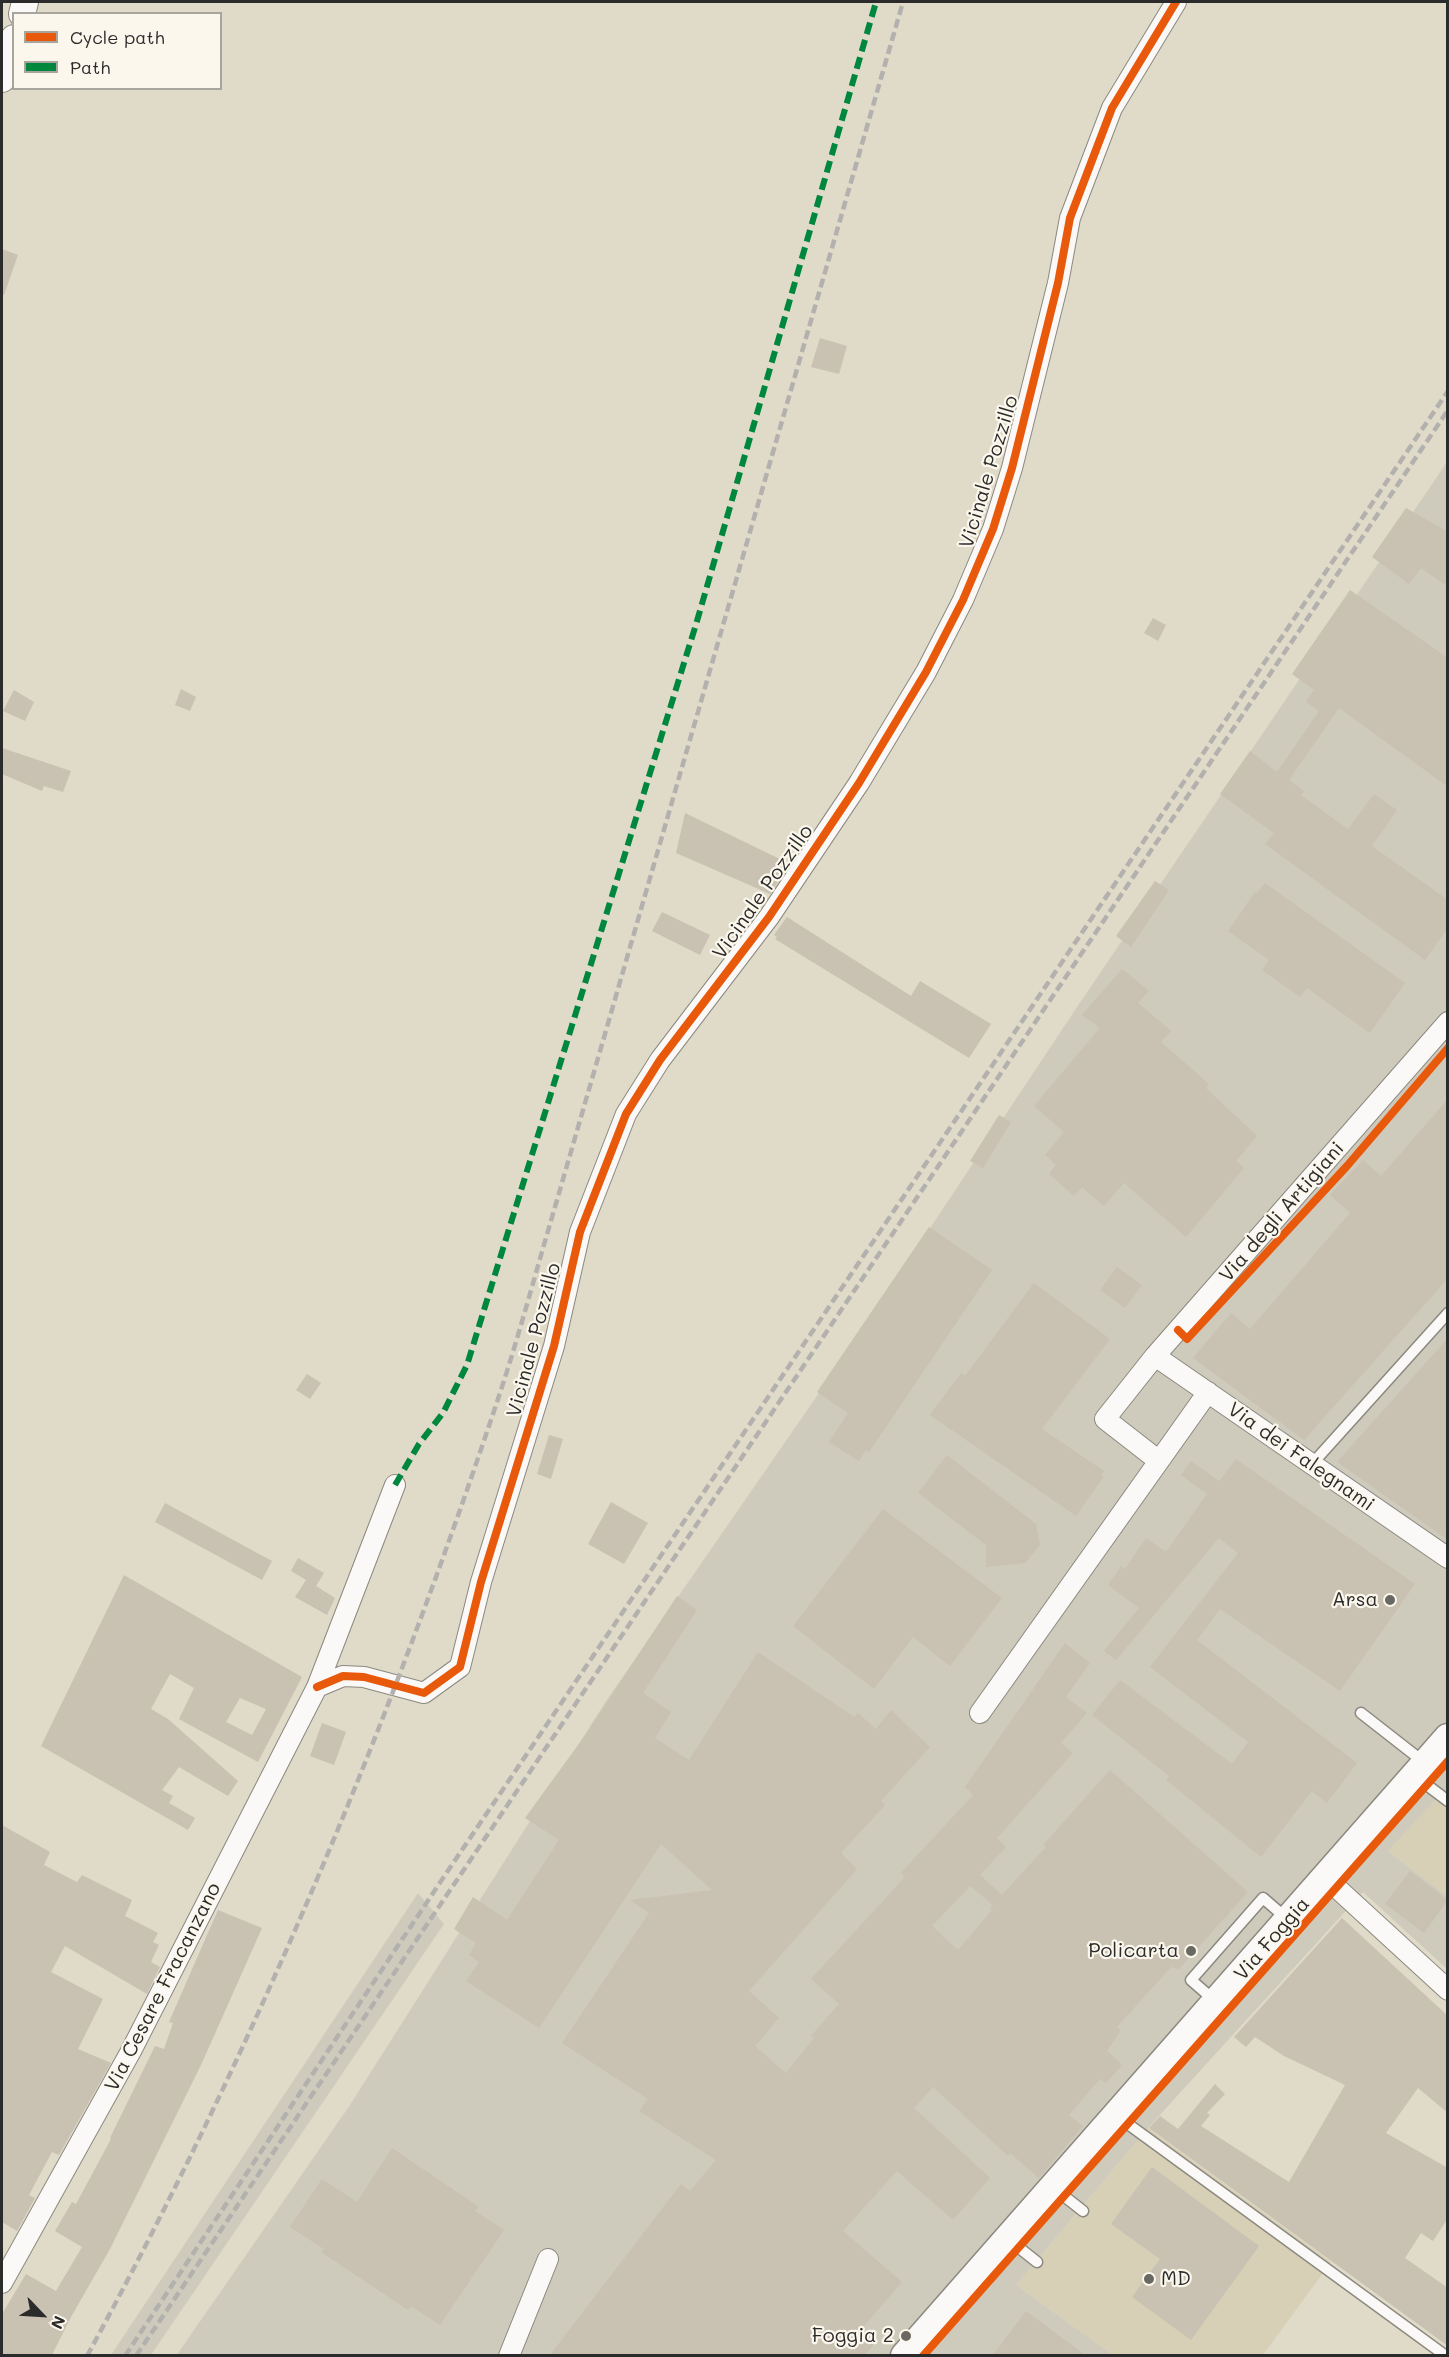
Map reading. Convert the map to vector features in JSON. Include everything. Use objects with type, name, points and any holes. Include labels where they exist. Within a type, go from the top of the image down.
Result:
[{"type":"main road","name":"Via Foggia","points":[[905,2355],[1448,1738]]},
{"type":"street","name":"Vicinale Pozzillo","points":[[316,1687],[343,1676],[364,1677],[424,1693],[460,1667],[484,1571],[554,1346],[580,1232],[626,1114],[660,1060],[769,917],[859,783],[926,672],[963,600],[993,529],[1012,468],[1058,283],[1070,218],[1112,108],[1176,2]]},
{"type":"street","points":[[2,79],[12,45]]},
{"type":"street","name":"Via degli Artigiani","points":[[1160,1461],[1105,1419],[1155,1356],[1444,1034]]},
{"type":"street","name":"Via dei Falegnami","points":[[1155,1356],[1448,1558]]},
{"type":"street","points":[[980,1713],[1208,1392]]},
{"type":"street","name":"Via Cesare Fracanzano","points":[[2,2283],[131,2051],[316,1687],[395,1485]]},
{"type":"street","points":[[1326,1878],[1448,1990]]},
{"type":"street","points":[[509,2355],[548,2259]]},
{"type":"lane","points":[[1312,1464],[1448,1313]]},
{"type":"lane","points":[[1361,1713],[1420,1769],[1448,1801]]},
{"type":"lane","points":[[1117,2116],[1446,2355]]},
{"type":"lane","points":[[1053,2187],[1083,2211]]},
{"type":"lane","points":[[1007,2239],[1037,2262]]},
{"type":"shaded area","points":[[1447,462],[1448,1786],[1388,1851],[1447,1896],[1447,1969],[1363,1892],[1148,2128],[1016,2285],[1113,2355],[176,2356],[350,2105],[606,1701],[855,1341],[1079,1004]]},
{"type":"shaded area","points":[[1447,1786],[1447,1896],[1388,1851]]},
{"type":"shaded area","points":[[418,1893],[444,1924],[151,2355],[111,2355]]},
{"type":"shaded area","points":[[1148,2128],[1331,2262],[1263,2355],[1113,2355],[1016,2285]]},
{"type":"building","points":[[2,249],[18,255],[4,295],[2,295]]},
{"type":"building","points":[[820,338],[847,346],[839,374],[811,367]]},
{"type":"building","points":[[1406,508],[1448,532],[1448,587],[1421,568],[1409,584],[1372,557]]},
{"type":"building","points":[[1350,590],[1448,658],[1448,787],[1339,708],[1289,780],[1304,791],[1301,795],[1348,829],[1374,794],[1397,810],[1372,846],[1448,900],[1448,928],[1425,960],[1265,844],[1274,833],[1220,794],[1250,751],[1277,772],[1319,711],[1306,702],[1314,690],[1292,674]]},
{"type":"building","points":[[1153,618],[1166,625],[1158,641],[1144,633]]},
{"type":"building","points":[[181,689],[196,697],[190,711],[175,705]]},
{"type":"building","points":[[14,690],[34,702],[25,721],[3,711]]},
{"type":"building","points":[[2,748],[71,771],[63,792],[44,786],[42,791],[2,774]]},
{"type":"building","points":[[685,813],[790,864],[770,894],[676,853]]},
{"type":"building","points":[[1155,881],[1169,890],[1131,947],[1116,936]]},
{"type":"building","points":[[1265,883],[1405,983],[1370,1033],[1307,988],[1300,997],[1262,970],[1269,960],[1228,931],[1255,892],[1257,893]]},
{"type":"building","points":[[662,912],[710,935],[700,955],[652,931]]},
{"type":"building","points":[[787,917],[911,996],[920,981],[991,1024],[969,1058],[775,939],[777,937],[774,935]]},
{"type":"building","points":[[1122,969],[1149,991],[1138,1003],[1171,1031],[1161,1042],[1209,1084],[1206,1088],[1257,1136],[1236,1161],[1244,1168],[1186,1237],[1124,1183],[1104,1206],[1082,1187],[1074,1196],[1049,1174],[1056,1165],[1045,1155],[1064,1132],[1034,1106],[1100,1028],[1082,1015]]},
{"type":"building","points":[[1448,1099],[1448,1278],[1304,1440],[1193,1358],[1231,1313],[1250,1329],[1350,1213],[1330,1195],[1363,1160],[1381,1176]]},
{"type":"building","points":[[999,1115],[1011,1122],[983,1168],[970,1161]]},
{"type":"building","points":[[929,1227],[992,1270],[869,1452],[866,1450],[859,1461],[829,1442],[848,1413],[817,1392]]},
{"type":"building","points":[[1117,1267],[1142,1285],[1125,1308],[1100,1290]]},
{"type":"building","points":[[1034,1283],[1110,1339],[1042,1429],[1104,1471],[1101,1475],[1104,1476],[1076,1516],[930,1415],[961,1373],[965,1376]]},
{"type":"building","points":[[1448,1338],[1448,1540],[1337,1462]]},
{"type":"building","points":[[307,1374],[321,1383],[310,1399],[296,1390]]},
{"type":"building","points":[[549,1435],[563,1439],[551,1479],[537,1474]]},
{"type":"building","points":[[947,1455],[1036,1524],[1040,1545],[1025,1563],[986,1567],[986,1545],[918,1493]]},
{"type":"building","points":[[1236,1459],[1415,1584],[1340,1691],[1220,1609],[1197,1640],[1357,1763],[1327,1803],[1312,1791],[1261,1857],[1166,1780],[1169,1776],[1092,1715],[1120,1680],[1232,1764],[1248,1742],[1150,1667],[1238,1553],[1219,1538],[1116,1660],[1104,1651],[1139,1608],[1108,1585],[1121,1566],[1125,1569],[1146,1538],[1166,1552],[1207,1494],[1181,1475],[1191,1461],[1219,1481]]},
{"type":"building","points":[[611,1502],[648,1523],[624,1564],[588,1544]]},
{"type":"building","points":[[165,1503],[272,1561],[262,1580],[155,1522]]},
{"type":"building","points":[[883,1509],[1002,1598],[950,1666],[913,1637],[874,1689],[793,1626]]},
{"type":"building","points":[[298,1558],[324,1573],[316,1586],[335,1598],[327,1615],[295,1597],[306,1580],[291,1571]]},
{"type":"building","points":[[124,1575],[302,1677],[258,1762],[179,1719],[194,1688],[170,1674],[151,1709],[168,1719],[238,1781],[228,1796],[179,1767],[162,1790],[173,1796],[169,1803],[195,1818],[188,1830],[41,1746]],"holes":[[[240,1698],[266,1709],[252,1735],[226,1722]]]},
{"type":"building","points":[[677,1596],[697,1610],[643,1693],[671,1712],[655,1738],[689,1760],[758,1652],[854,1717],[858,1713],[876,1729],[891,1710],[930,1747],[881,1801],[885,1805],[841,1853],[857,1869],[749,1991],[779,2018],[755,2046],[786,2073],[814,2038],[811,2036],[839,2004],[811,1979],[905,1877],[901,1873],[973,1795],[965,1787],[1065,1643],[1090,1663],[1066,1697],[1087,1713],[1061,1743],[1073,1753],[997,1838],[1006,1847],[980,1875],[1002,1895],[1046,1847],[1043,1845],[1110,1770],[1248,1892],[1179,1969],[1171,1967],[1117,2027],[1121,2030],[1107,2051],[1122,2065],[1106,2083],[1100,2079],[1069,2115],[1083,2126],[1039,2178],[1010,2153],[1008,2156],[933,2087],[914,2108],[990,2178],[953,2220],[897,2171],[843,2231],[902,2282],[859,2332],[874,2344],[865,2355],[550,2355],[681,2184],[690,2191],[716,2160],[639,2111],[648,2099],[562,2043],[649,1913],[630,1900],[712,1890],[661,1844],[539,2028],[466,1981],[479,1962],[469,1955],[476,1943],[454,1929],[473,1897],[507,1920],[559,1840],[525,1818],[586,1734]],"holes":[[[970,1886],[993,1905],[990,1908],[992,1910],[958,1950],[932,1926]]]},
{"type":"building","points":[[322,1723],[346,1732],[334,1765],[310,1756]]},
{"type":"building","points":[[2,1825],[50,1852],[44,1865],[77,1882],[82,1875],[132,1900],[125,1916],[158,1933],[153,1942],[159,1945],[151,1962],[160,1967],[147,1994],[65,1946],[51,1972],[103,1999],[78,2049],[111,2063],[59,2155],[52,2152],[29,2195],[35,2198],[17,2231],[2,2222]]},
{"type":"building","points":[[1410,1871],[1448,1900],[1424,1933],[1385,1904]]},
{"type":"building","points":[[218,1910],[262,1928],[201,2065],[110,2249],[52,2355],[2,2355],[2,2314],[26,2274],[56,2291],[82,2247],[55,2231],[72,2202],[76,2204],[111,2139],[155,2046],[164,2049],[173,2023],[169,2022]]},
{"type":"building","points":[[1342,1918],[1448,2016],[1448,2113],[1418,2088],[1386,2133],[1448,2168],[1448,2218],[1433,2241],[1421,2233],[1405,2258],[1448,2288],[1448,2346],[1149,2128],[1160,2116],[1178,2129],[1215,2084],[1225,2094],[1207,2113],[1210,2115],[1201,2126],[1289,2182],[1345,2085],[1284,2056],[1255,2037],[1246,2047],[1234,2037]]},
{"type":"building","points":[[392,2148],[479,2207],[475,2211],[504,2230],[440,2325],[411,2306],[408,2310],[321,2252],[324,2249],[290,2227],[322,2179],[357,2202]]},
{"type":"building","points":[[1152,2167],[1259,2246],[1191,2340],[1132,2297],[1160,2259],[1111,2224]]},
{"type":"building","points":[[1026,2311],[1085,2355],[993,2355]]},
{"type":"railway","points":[[87,2356],[148,2241],[261,2006],[364,1766],[456,1522],[520,1327],[903,2]]},
{"type":"railway","points":[[125,2356],[439,1884],[1448,391]]},
{"type":"railway","points":[[136,2356],[1448,410]]},
{"type":"marked path","points":[[395,1485],[419,1444],[443,1413],[467,1365],[697,621],[876,2]]},
{"type":"cycle path","points":[[317,1687],[343,1676],[364,1677],[424,1693],[460,1667],[481,1582],[554,1346],[580,1232],[626,1114],[660,1060],[769,917],[859,783],[926,672],[963,600],[993,529],[1012,468],[1058,283],[1070,218],[1112,108],[1176,2]]},
{"type":"cycle path","points":[[1178,1330],[1187,1339],[1347,1166],[1448,1048]]},
{"type":"cycle path","points":[[923,2356],[1448,1761]]},
{"type":"place","name":"Arsa","points":[[1390,1600]]},
{"type":"place","name":"Policarta","points":[[1191,1951]]},
{"type":"place","name":"MD","points":[[1149,2279]]},
{"type":"place","name":"Foggia 2","points":[[906,2336]]}]
